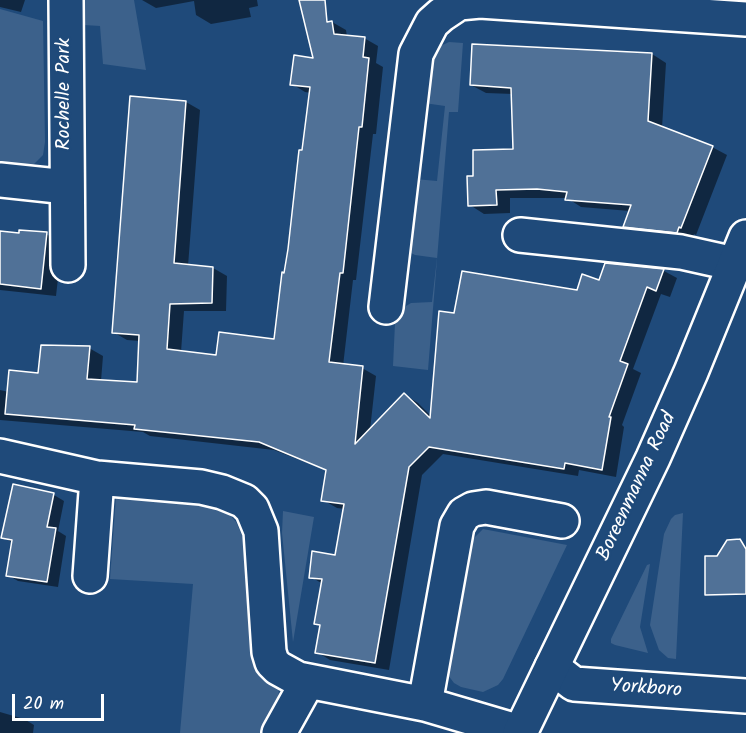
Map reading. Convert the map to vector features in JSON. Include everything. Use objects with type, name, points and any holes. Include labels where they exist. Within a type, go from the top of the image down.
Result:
[{"type":"street","name":"Rochelle Park","points":[[66,0],[68,266]]},
{"type":"street","points":[[386,307],[416,54],[432,23],[441,15],[459,3],[480,1],[746,19]]},
{"type":"street","points":[[0,180],[67,187]]},
{"type":"street","points":[[520,235],[681,252],[741,250]]},
{"type":"street","name":"Boreenmanna Road","points":[[520,733],[658,447],[741,250]]},
{"type":"street","points":[[0,456],[97,478],[201,487],[244,501],[252,509],[261,531],[268,652],[272,662],[285,673],[298,679],[425,704],[520,733]]},
{"type":"street","points":[[90,576],[97,478]]},
{"type":"street","points":[[425,704],[457,526],[464,514],[473,509],[486,507],[562,521]]},
{"type":"street","name":"Yorkboro","points":[[552,667],[574,684],[746,696]]},
{"type":"street","points":[[279,733],[308,681]]},
{"type":"shaded area","points":[[85,0],[134,0],[146,70],[103,64],[100,26],[84,25]]},
{"type":"shaded area","points":[[0,9],[43,21],[45,142],[43,155],[33,165],[0,164]]},
{"type":"shaded area","points":[[449,42],[463,43],[458,112],[449,112],[428,370],[393,366],[395,323],[406,306],[411,303],[432,302],[437,258],[415,255],[409,252],[408,245],[415,179],[437,181],[445,106],[424,103],[427,64],[434,49]]},
{"type":"shaded area","points":[[116,496],[183,499],[218,508],[229,514],[236,522],[247,546],[253,646],[279,688],[278,701],[263,733],[180,733],[193,584],[110,579]]},
{"type":"shaded area","points":[[283,511],[314,517],[293,642],[282,533]]},
{"type":"shaded area","points":[[683,513],[676,659],[668,658],[659,650],[650,625],[664,534],[671,519]]},
{"type":"shaded area","points":[[483,529],[567,545],[503,679],[498,685],[483,692],[461,687],[454,683],[448,675],[466,557],[471,541]]},
{"type":"shaded area","points":[[650,564],[640,627],[648,653],[615,645],[611,643],[611,639],[647,565]]},
{"type":"building","points":[[299,0],[325,0],[327,22],[332,21],[334,34],[365,37],[363,57],[369,58],[343,273],[340,273],[329,362],[363,366],[355,444],[404,393],[430,418],[439,311],[454,313],[462,271],[577,290],[582,274],[599,280],[605,263],[664,269],[656,291],[647,287],[620,361],[628,364],[609,417],[611,417],[602,470],[565,463],[564,469],[429,447],[409,467],[375,663],[315,653],[320,625],[314,624],[322,579],[309,578],[312,551],[335,555],[344,504],[321,501],[326,470],[259,442],[134,429],[135,425],[5,414],[9,370],[38,373],[41,345],[90,346],[87,379],[137,382],[139,335],[112,333],[130,96],[186,101],[174,263],[213,267],[212,303],[170,304],[167,349],[216,355],[219,332],[274,339],[282,272],[284,273],[288,249],[299,150],[302,150],[310,87],[290,85],[294,55],[313,58]]},
{"type":"building","points":[[472,44],[652,53],[648,121],[713,146],[677,233],[623,227],[631,205],[565,200],[567,192],[537,189],[496,190],[497,205],[468,206],[467,176],[473,176],[473,150],[513,149],[511,88],[470,85]]},
{"type":"building","points":[[19,230],[47,232],[41,289],[0,284],[0,231],[19,233]]},
{"type":"building","points":[[13,484],[54,493],[47,527],[56,528],[47,582],[6,576],[12,540],[1,538]]},
{"type":"building","points":[[740,539],[746,549],[746,594],[705,595],[705,556],[717,556],[727,540]]}]
